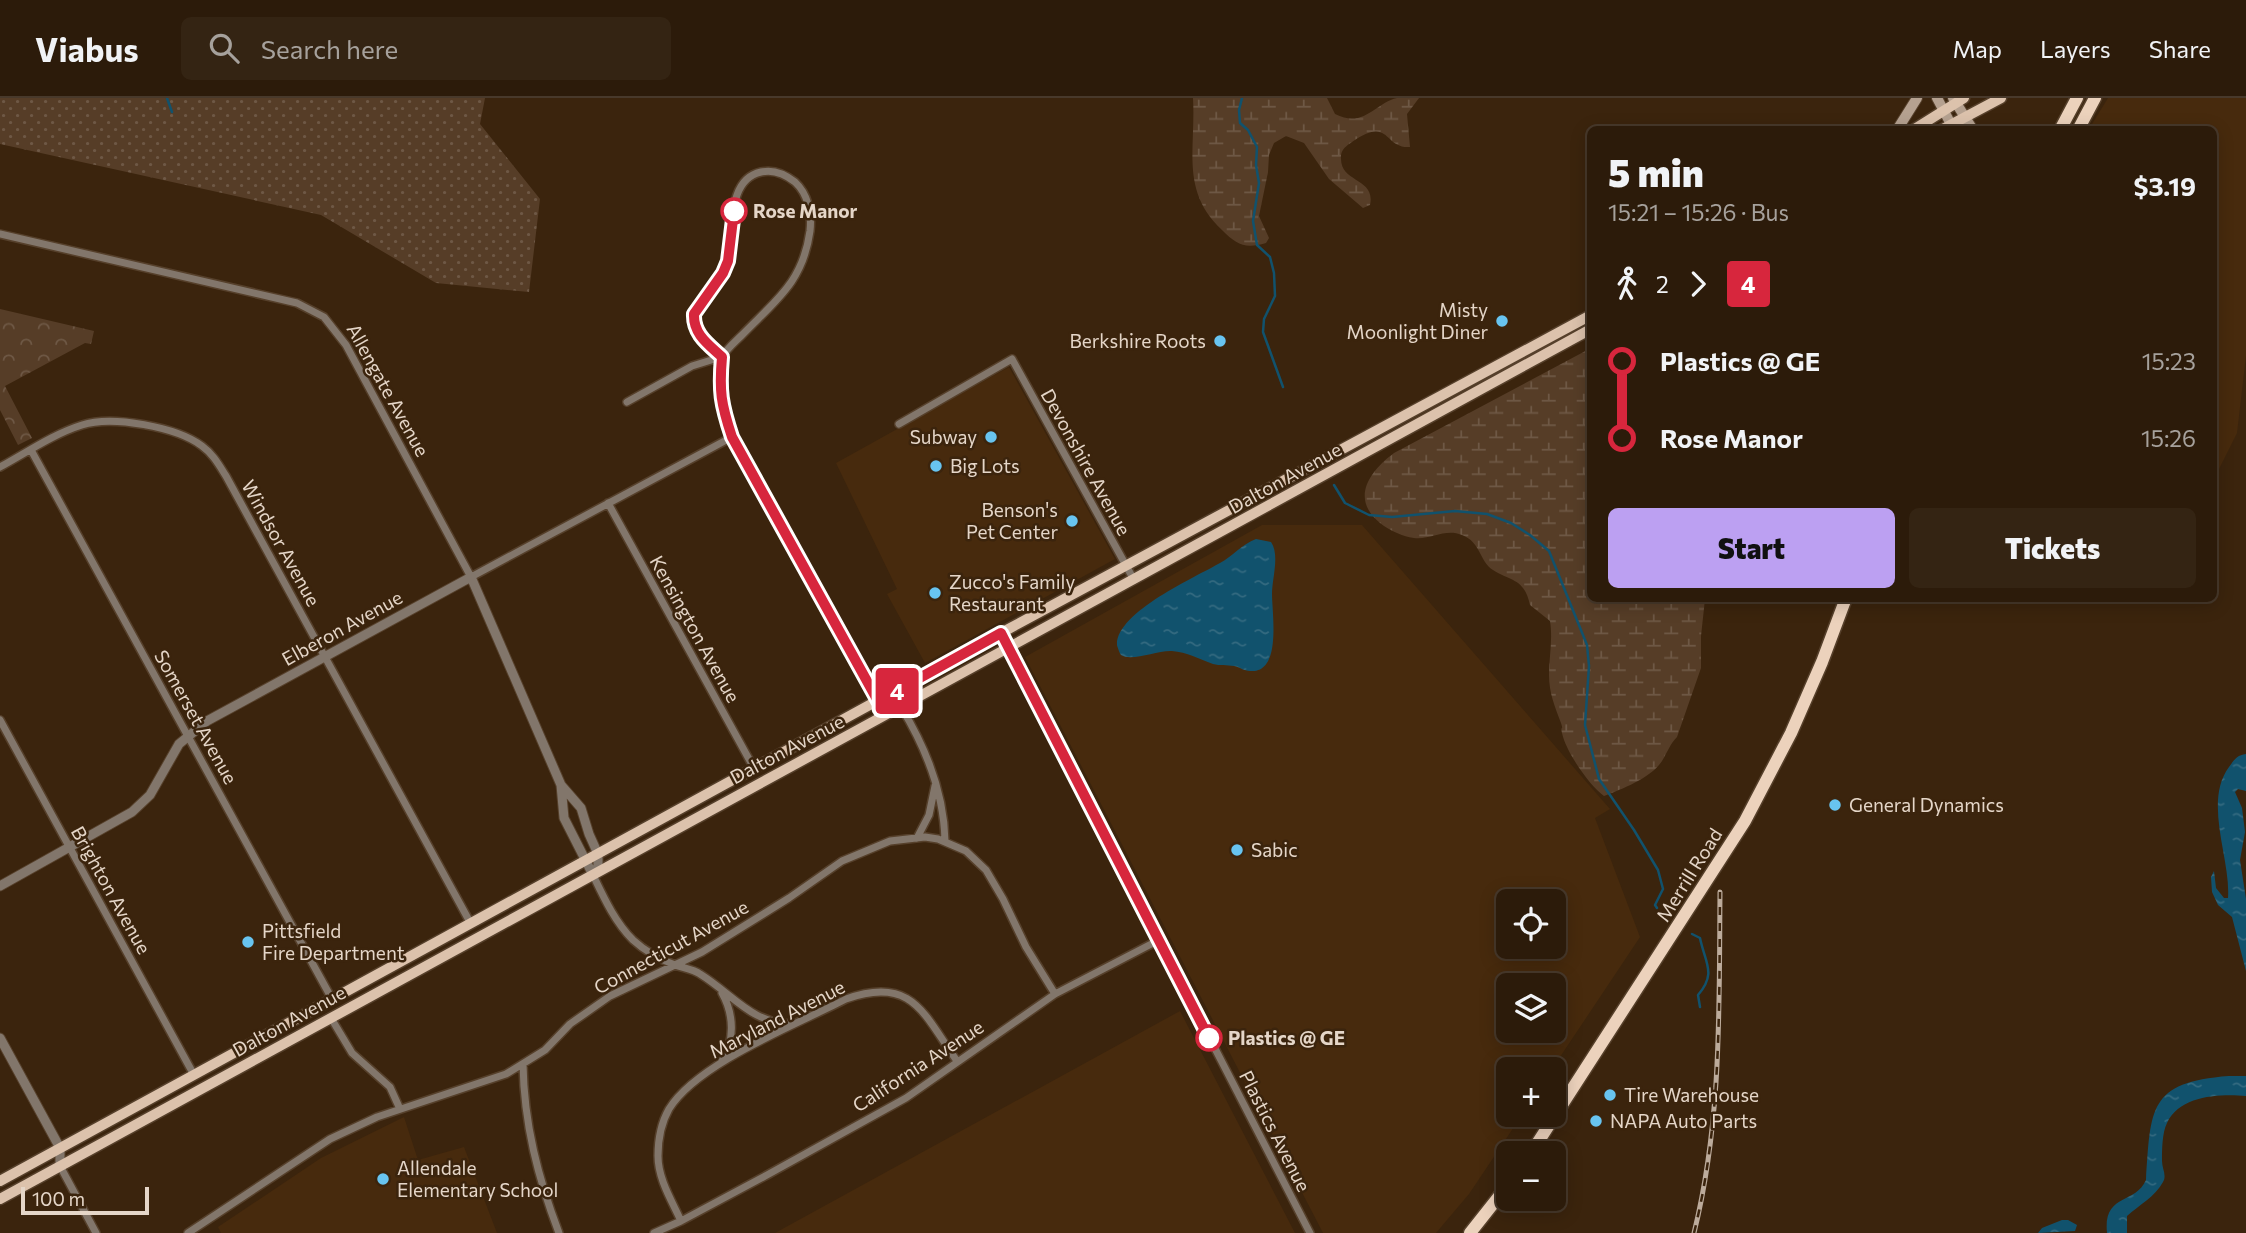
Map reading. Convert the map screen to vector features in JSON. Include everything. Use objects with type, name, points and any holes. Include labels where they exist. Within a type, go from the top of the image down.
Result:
[{"type":"highway","points":[[2062,126],[2077,98]]},
{"type":"highway","points":[[2080,126],[2095,98]]},
{"type":"highway","name":"Merrill Road","points":[[1539,1141],[1745,821],[1791,733],[1844,602]]},
{"type":"highway","points":[[1471,1233],[1496,1201]]},
{"type":"main road","points":[[1899,126],[1917,98]]},
{"type":"main road","points":[[1937,98],[1948,126]]},
{"type":"main road","points":[[1952,126],[2001,98]]},
{"type":"main road","points":[[1920,126],[1958,100],[1971,126]]},
{"type":"main road","name":"Dalton Avenue","points":[[0,1181],[1001,633],[1587,317]]},
{"type":"main road","name":"Dalton Avenue","points":[[0,1199],[1587,331]]},
{"type":"street","points":[[627,402],[692,366],[722,357],[795,280],[807,250],[811,218],[802,188],[788,177],[771,170],[754,173],[742,183],[734,211],[728,261],[723,273],[694,314],[699,336],[722,357]]},
{"type":"street","name":"Allengate Avenue","points":[[0,234],[296,303],[324,317],[346,345],[471,577],[561,785],[564,818],[593,875]]},
{"type":"street","points":[[722,357],[719,389],[732,437],[878,701]]},
{"type":"street","name":"Devonshire Avenue","points":[[899,424],[1012,359],[1134,580]]},
{"type":"street","name":"Windsor Avenue","points":[[0,467],[71,429],[96,421],[177,433],[211,453],[471,924]]},
{"type":"street","name":"Elberon Avenue","points":[[0,886],[70,849],[142,804],[157,783],[172,753],[188,735],[207,721],[732,437]]},
{"type":"street","name":"Somerset Avenue","points":[[31,450],[332,999]]},
{"type":"street","name":"Kensington Avenue","points":[[608,503],[755,770]]},
{"type":"street","name":"Plastics Avenue","points":[[1001,633],[1310,1233]]},
{"type":"street","points":[[901,707],[916,732],[935,778],[945,826],[945,841],[966,851],[986,870],[1026,947],[1055,994]]},
{"type":"street","name":"Brighton Avenue","points":[[0,720],[194,1075]]},
{"type":"street","points":[[917,838],[924,828],[931,808],[935,778]]},
{"type":"street","name":"Allengate Avenue","points":[[561,785],[582,808],[598,854]]},
{"type":"street","name":"Connecticut Avenue","points":[[188,1233],[330,1139],[400,1108],[506,1074],[523,1065],[545,1050],[570,1024],[610,996],[702,952],[842,861],[890,841],[917,838],[945,841]]},
{"type":"street","points":[[598,854],[598,866],[593,875],[614,916],[632,939],[656,957],[697,972],[756,1016],[772,1023],[797,1024]]},
{"type":"street","name":"California Avenue","points":[[654,1233],[681,1221],[905,1098],[1055,994],[1159,940]]},
{"type":"street","points":[[716,1067],[726,1054],[731,1027],[727,1002],[718,988]]},
{"type":"street","name":"Maryland Avenue","points":[[681,1221],[660,1171],[658,1158],[661,1130],[671,1107],[685,1090],[716,1067],[846,999],[866,992],[895,993],[909,998],[925,1013],[957,1061]]},
{"type":"street","points":[[331,1018],[352,1053],[390,1087],[400,1108]]},
{"type":"street","points":[[0,1038],[60,1148],[60,1166],[96,1233]]},
{"type":"street","points":[[523,1065],[525,1104],[532,1150],[543,1191],[559,1233]]},
{"type":"shaded area","points":[[2108,98],[2246,98],[2246,356],[2237,433],[2217,473],[2217,126],[2091,126]]},
{"type":"shaded area","points":[[1009,367],[1115,559],[925,663],[887,594],[897,589],[836,463]]},
{"type":"shaded area","points":[[1262,525],[1362,525],[1610,809],[1595,818],[1640,937],[1560,1057],[1496,1057],[1496,1127],[1514,1127],[1505,1141],[1496,1141],[1496,1154],[1469,1194],[1436,1233],[1323,1233],[1025,657]]},
{"type":"shaded area","points":[[1180,1011],[1295,1233],[775,1233]]},
{"type":"shaded area","name":"Allendale Elementary School","points":[[404,1117],[418,1160],[464,1147],[497,1233],[221,1233],[218,1227],[321,1158]]},
{"type":"green space","points":[[0,98],[485,98],[480,124],[540,199],[529,292],[436,283],[321,215],[0,144]]},
{"type":"green space","points":[[1193,98],[1327,98],[1335,114],[1354,119],[1397,98],[1419,98],[1407,114],[1410,147],[1401,146],[1386,135],[1374,132],[1352,142],[1342,151],[1342,167],[1346,173],[1368,190],[1370,205],[1363,208],[1329,179],[1304,143],[1286,136],[1274,143],[1269,155],[1259,216],[1269,238],[1266,243],[1252,246],[1237,242],[1227,235],[1200,200],[1193,169]]},
{"type":"green space","points":[[0,309],[94,331],[91,344],[85,343],[5,386],[32,438],[18,445],[0,410]]},
{"type":"green space","points":[[1587,350],[1587,602],[1705,602],[1701,668],[1677,737],[1651,773],[1604,796],[1579,768],[1564,741],[1549,682],[1550,621],[1530,605],[1521,585],[1488,566],[1473,542],[1462,535],[1450,533],[1410,537],[1398,534],[1374,517],[1367,507],[1366,488],[1376,470],[1394,453]]},
{"type":"water","points":[[1256,539],[1271,542],[1275,553],[1273,641],[1267,663],[1260,669],[1248,671],[1234,666],[1216,665],[1172,651],[1132,657],[1121,655],[1117,645],[1120,633],[1129,620],[1159,597],[1225,560]]},
{"type":"water","points":[[2246,754],[2246,791],[2238,789],[2235,792],[2242,808],[2245,832],[2240,860],[2246,899],[2246,971],[2232,917],[2218,905],[2212,892],[2211,877],[2214,871],[2216,888],[2224,898],[2228,898],[2218,797],[2229,767],[2234,760]]},
{"type":"water","points":[[2246,1076],[2246,1096],[2202,1098],[2181,1107],[2173,1114],[2163,1137],[2163,1182],[2127,1216],[2127,1233],[2107,1233],[2110,1211],[2141,1188],[2146,1180],[2153,1117],[2159,1104],[2168,1093],[2183,1085],[2202,1079]]},
{"type":"water","points":[[2062,1220],[2077,1225],[2075,1231],[2038,1233],[2042,1228]]},
{"type":"waterway","points":[[167,98],[172,112]]},
{"type":"waterway","points":[[1242,98],[1240,123],[1248,130],[1257,147],[1259,183],[1253,221],[1257,245],[1270,257],[1274,273],[1275,296],[1264,319],[1263,332],[1283,387]]},
{"type":"waterway","points":[[1334,485],[1345,503],[1369,515],[1392,517],[1455,511],[1487,514],[1511,523],[1549,551],[1587,645],[1589,666],[1585,725],[1599,779],[1658,870],[1663,889],[1655,905],[1657,908]]},
{"type":"waterway","points":[[1692,934],[1700,938],[1708,968],[1707,980],[1698,995],[1700,1007]]},
{"type":"railway","points":[[1694,1233],[1710,1148],[1714,1106],[1719,1021],[1720,892]]},
{"type":"bus line","name":"4","points":[[734,211],[728,261],[723,273],[694,314],[696,329],[699,336],[722,357],[719,389],[732,437],[878,701],[1001,633],[1209,1038]]},
{"type":"place","name":"Rose Manor","points":[[734,211]]},
{"type":"place","name":"Misty Moonlight Diner","points":[[1502,321]]},
{"type":"place","name":"Berkshire Roots","points":[[1220,341]]},
{"type":"place","name":"Subway","points":[[991,437]]},
{"type":"place","name":"Big Lots","points":[[936,466]]},
{"type":"place","name":"Benson's Pet Center","points":[[1072,521]]},
{"type":"place","name":"Zucco's Family Restaurant","points":[[935,593]]},
{"type":"place","name":"General Dynamics","points":[[1835,805]]},
{"type":"place","name":"Sabic","points":[[1237,850]]},
{"type":"place","name":"Pittsfield Fire Department","points":[[248,942]]},
{"type":"place","name":"Plastics @ GE","points":[[1209,1038]]},
{"type":"place","name":"Tire Warehouse","points":[[1610,1095]]},
{"type":"place","name":"NAPA Auto Parts","points":[[1596,1121]]},
{"type":"place","name":"Allendale Elementary School","points":[[383,1179]]}]
